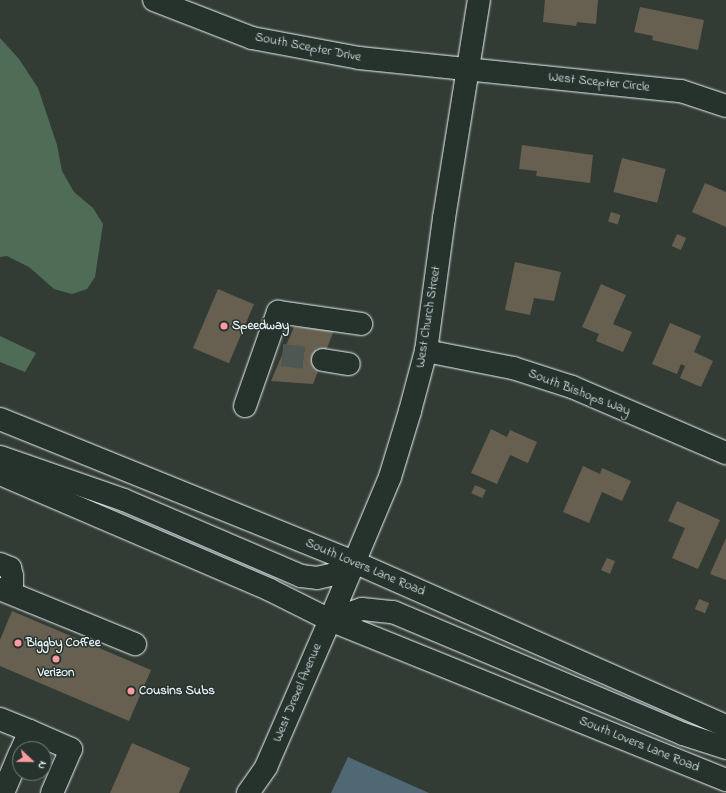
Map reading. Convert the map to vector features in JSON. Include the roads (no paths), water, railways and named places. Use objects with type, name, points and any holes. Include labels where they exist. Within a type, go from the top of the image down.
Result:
[{"type":"main road","name":"South Scepter Drive","points":[[154,0],[252,38],[359,58],[469,70]]},
{"type":"main road","name":"West Church Street","points":[[330,620],[390,477],[426,351],[444,218],[469,70],[479,0]]},
{"type":"main road","name":"West Scepter Circle","points":[[469,70],[681,91],[726,106]]},
{"type":"main road","points":[[245,406],[273,354],[278,312],[361,324]]},
{"type":"main road","name":"South Bishops Way","points":[[426,351],[513,368],[572,387],[726,453]]},
{"type":"main road","points":[[322,360],[349,364]]},
{"type":"main road","name":"South Lovers Lane Road","points":[[0,419],[354,562],[726,726]]},
{"type":"main road","points":[[0,457],[124,500],[301,576],[316,578],[334,574],[354,562]]},
{"type":"main road","name":"South Lovers Lane Road","points":[[0,474],[270,590],[330,620],[726,780]]},
{"type":"main road","points":[[0,564],[10,568],[12,576],[6,591],[135,644]]},
{"type":"main road","points":[[330,620],[362,609],[393,612],[683,734],[726,748]]},
{"type":"main road","name":"West Drexel Avenue","points":[[248,793],[266,767],[330,620]]},
{"type":"main road","points":[[0,719],[26,740],[71,749],[52,793]]},
{"type":"main road","name":"West Drexel Avenue","points":[[261,793],[266,767]]},
{"type":"main road","points":[[3,793],[12,772]]},
{"type":"water","points":[[348,757],[429,793],[331,793]]},
{"type":"tunnel","points":[[282,355],[323,360]]},
{"type":"place","name":"Speedway","points":[[224,326]]},
{"type":"place","name":"Biggby Coffee","points":[[18,643]]},
{"type":"place","name":"Verizon","points":[[56,659]]},
{"type":"place","name":"Cousins Subs","points":[[131,691]]}]
